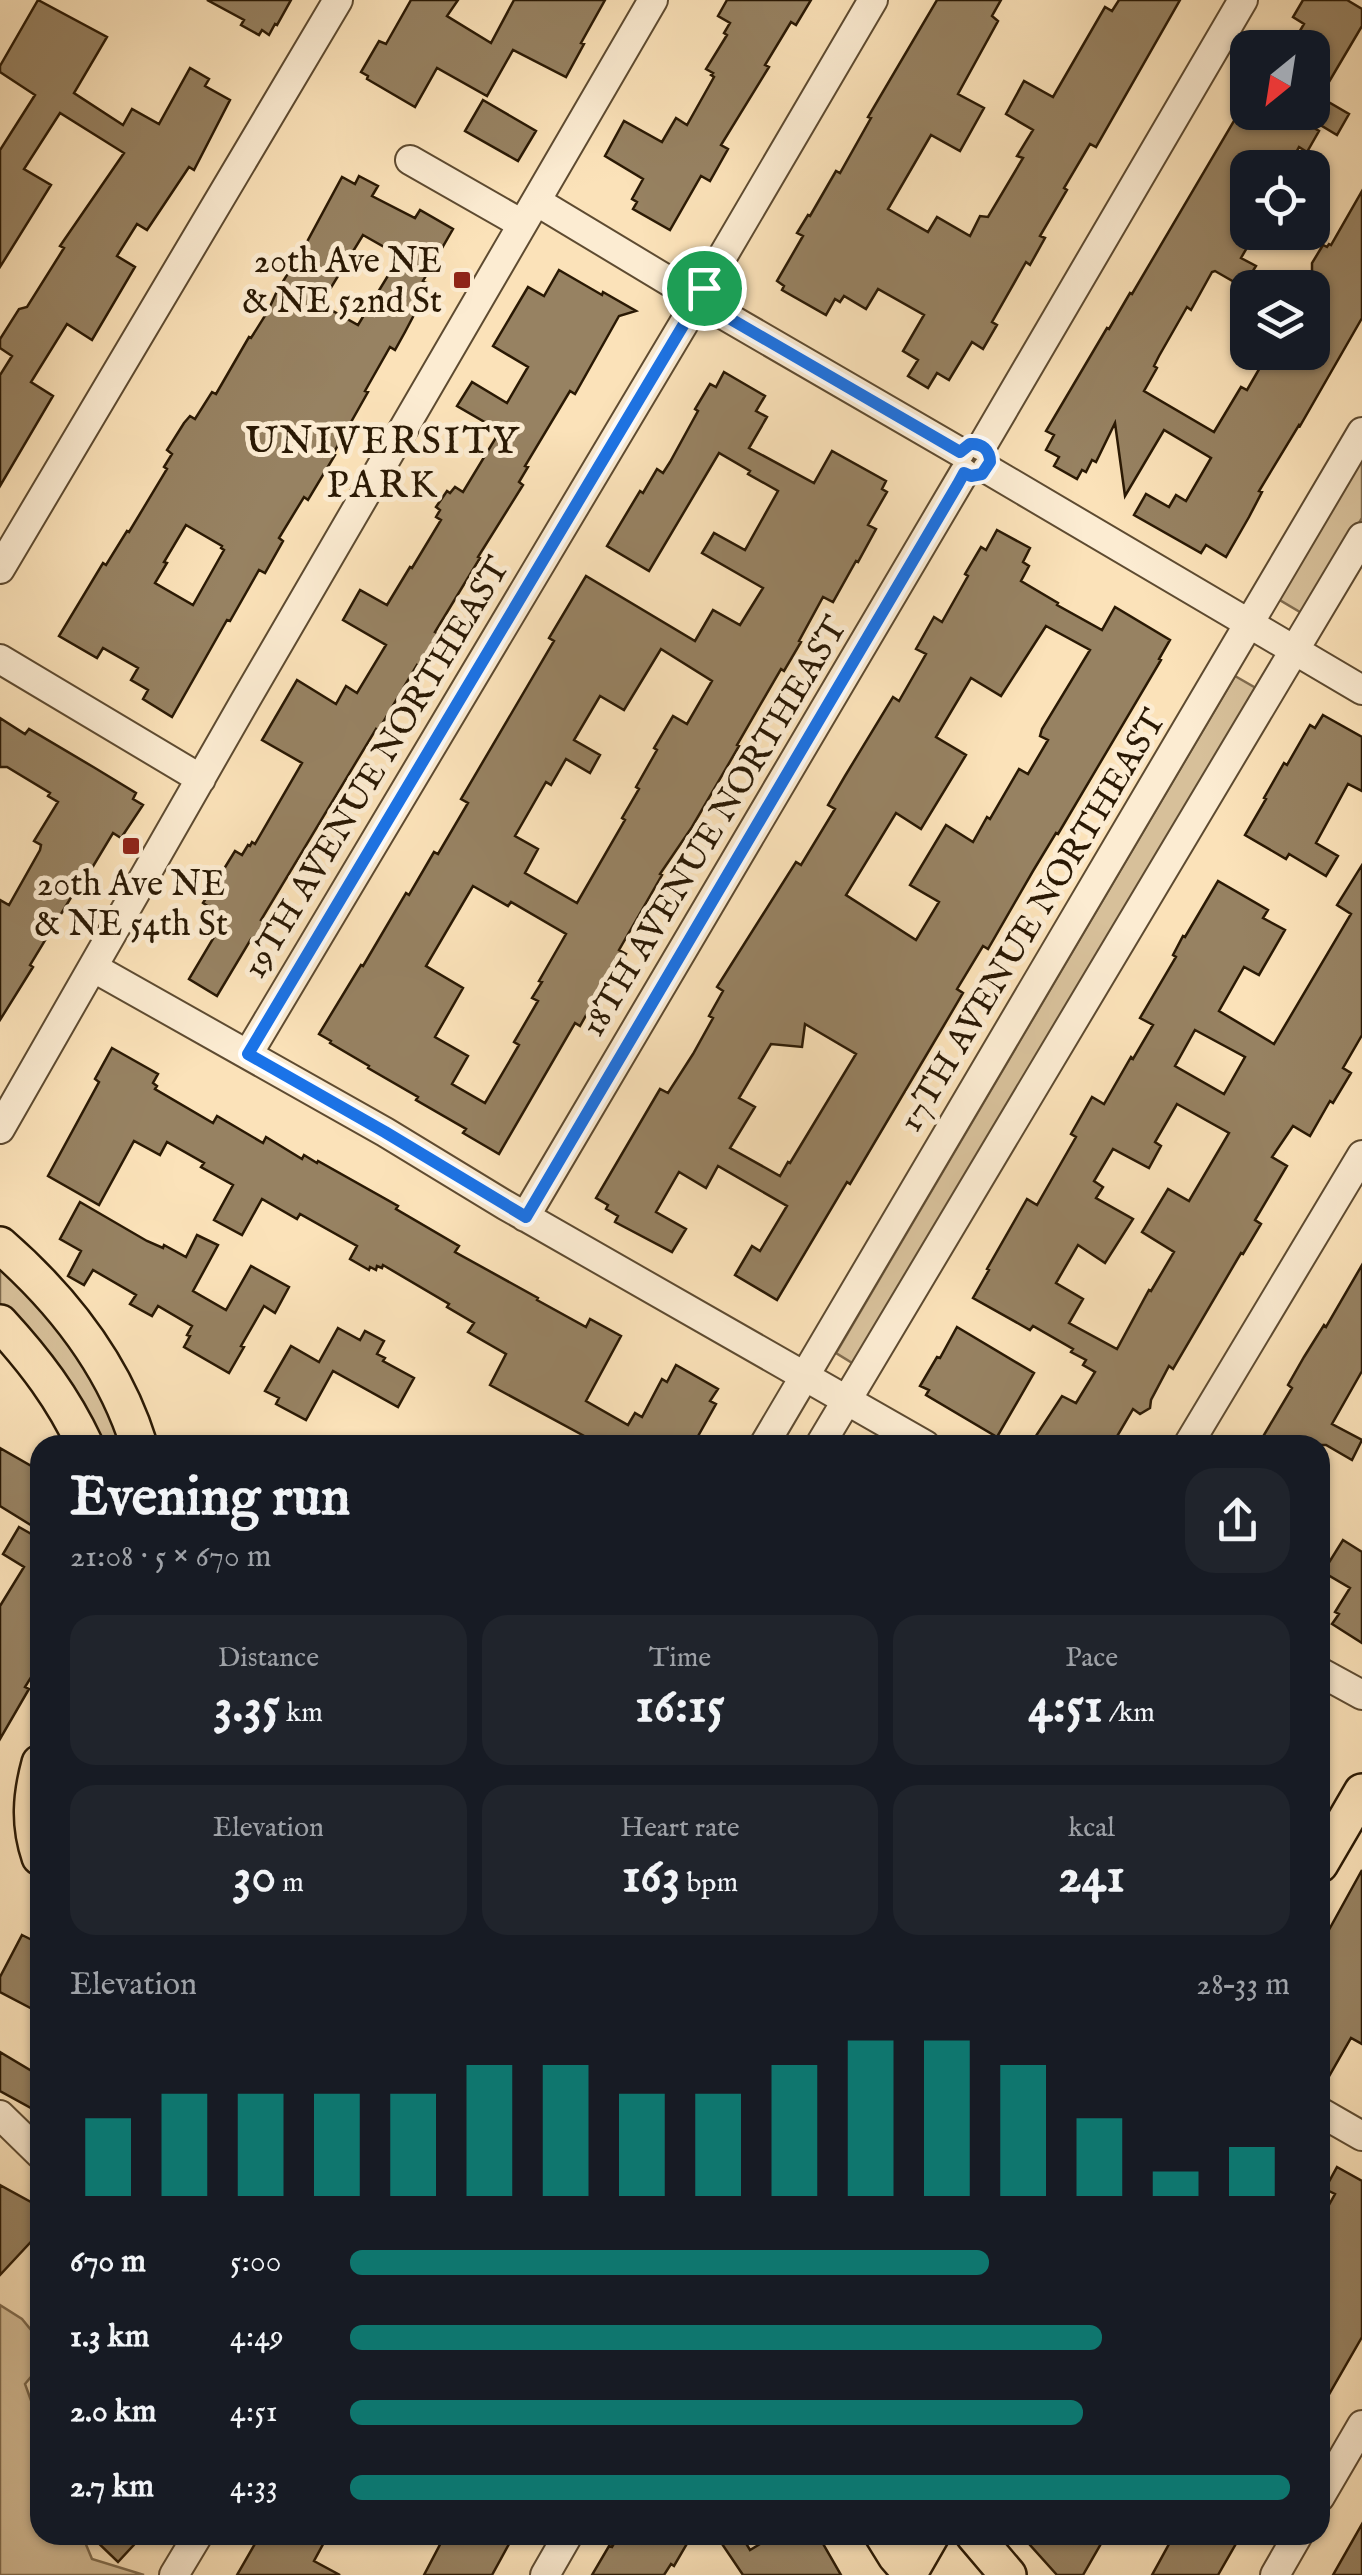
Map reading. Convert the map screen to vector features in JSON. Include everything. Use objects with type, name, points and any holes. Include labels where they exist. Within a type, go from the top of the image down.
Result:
[{"type":"main road","points":[[0,1245],[64,1308],[92,1347],[116,1389],[135,1435]]},
{"type":"main road","points":[[0,1323],[50,1382],[80,1435]]},
{"type":"main road","points":[[1330,1847],[1362,1792]]},
{"type":"main road","points":[[889,2545],[909,2573],[925,2545]]},
{"type":"main road","points":[[982,2545],[1008,2575]]},
{"type":"street","points":[[0,569],[338,0]]},
{"type":"street","points":[[0,1129],[653,0]]},
{"type":"street","name":"19TH AVENUE NORTHEAST","points":[[248,1054],[698,300],[872,0]]},
{"type":"street","name":"18TH AVENUE NORTHEAST","points":[[526,1217],[1242,0]]},
{"type":"street","points":[[410,160],[529,212],[698,300],[1362,690]]},
{"type":"street","name":"17TH AVENUE NORTHEAST","points":[[770,1435],[1362,432]]},
{"type":"street","points":[[826,1435],[1362,537]]},
{"type":"street","points":[[0,658],[201,779]]},
{"type":"street","points":[[94,968],[907,1435]]},
{"type":"street","points":[[1194,1435],[1362,1155]]},
{"type":"street","points":[[1330,1677],[1362,1695]]},
{"type":"street","points":[[0,2115],[30,2144]]},
{"type":"street","points":[[1330,2118],[1362,2136]]},
{"type":"street","points":[[1330,2480],[1362,2425]]},
{"type":"street","points":[[174,2575],[192,2545]]},
{"type":"street","points":[[545,2575],[562,2545]]},
{"type":"street","points":[[1275,2575],[1292,2545]]},
{"type":"shaded area","points":[[1362,456],[1362,518],[1305,615],[1278,599]]},
{"type":"shaded area","points":[[1235,676],[1261,691],[862,1369],[836,1353]]},
{"type":"shaded area","points":[[0,1258],[65,1327],[122,1435],[89,1435],[0,1305]]},
{"type":"shaded area","points":[[0,2305],[30,2329],[30,2378],[25,2384],[30,2398],[30,2545],[86,2545],[92,2559],[144,2575],[0,2575]]},
{"type":"building","points":[[38,0],[107,37],[74,93],[123,125],[132,109],[159,124],[190,68],[209,79],[205,86],[230,100],[194,170],[189,167],[147,230],[137,224],[117,256],[135,267],[92,340],[67,324],[31,382],[53,396],[0,486],[0,375],[12,356],[0,348],[0,339],[19,309],[27,307],[64,248],[60,246],[124,153],[60,113],[24,169],[51,185],[0,267],[0,150],[35,95],[0,72],[0,66]]},
{"type":"building","points":[[207,0],[291,0],[269,35],[262,30],[259,35],[241,25],[244,20]]},
{"type":"building","points":[[411,0],[458,0],[447,16],[491,43],[514,0],[605,0],[566,77],[513,50],[487,96],[437,68],[415,107],[361,72],[379,41],[386,44]]},
{"type":"building","points":[[727,0],[811,0],[796,25],[791,22],[765,65],[769,67],[721,145],[728,149],[710,181],[701,176],[670,230],[633,209],[637,202],[632,199],[643,179],[605,156],[624,121],[662,142],[676,118],[687,125],[714,77],[706,69],[727,35],[724,33],[730,23],[718,16]]},
{"type":"building","points":[[937,0],[1001,0],[992,16],[998,21],[958,94],[984,108],[960,151],[931,135],[888,209],[928,232],[937,217],[970,236],[980,216],[988,217],[1023,158],[1017,156],[1033,130],[1006,114],[1024,81],[1053,97],[1105,7],[1112,11],[1119,0],[1180,0],[1096,147],[1090,144],[1064,188],[1067,190],[1040,236],[1045,238],[1030,265],[1026,262],[992,322],[997,325],[983,349],[972,342],[949,380],[937,373],[928,388],[908,376],[918,360],[903,351],[924,315],[878,289],[866,309],[844,296],[840,302],[835,299],[826,315],[782,290],[784,286],[777,281],[803,236],[797,233],[836,171],[840,173]]},
{"type":"building","points":[[1303,0],[1347,0],[1362,9],[1362,26],[1330,80],[1330,30],[1300,30],[1304,24],[1293,17]]},
{"type":"building","points":[[483,100],[536,131],[518,161],[465,131]]},
{"type":"building","points":[[1330,103],[1349,114],[1337,135],[1329,130]]},
{"type":"building","points":[[1230,128],[1319,131],[1308,150],[1230,150],[1230,250],[1246,250],[1241,258],[1256,266],[1254,270],[1230,270],[1230,280],[1212,272],[1159,356],[1144,391],[1214,432],[1241,387],[1247,390],[1259,370],[1330,370],[1330,270],[1312,270],[1312,263],[1320,250],[1330,250],[1362,191],[1362,318],[1259,491],[1262,492],[1226,557],[1206,545],[1201,553],[1134,515],[1146,494],[1169,507],[1176,495],[1186,501],[1211,458],[1164,430],[1125,496],[1115,423],[1096,462],[1092,460],[1077,479],[1054,466],[1059,457],[1046,450],[1054,435],[1046,431],[1107,328],[1132,294]]},
{"type":"building","points":[[359,176],[378,186],[372,196],[415,218],[420,210],[453,229],[423,281],[427,283],[421,294],[424,296],[395,350],[390,347],[365,391],[368,392],[335,455],[279,538],[283,541],[265,573],[259,570],[230,621],[227,620],[172,717],[143,699],[148,690],[131,680],[138,668],[103,648],[97,658],[59,636],[167,469],[164,467],[172,454],[167,450],[184,423],[190,416],[195,419],[212,392],[216,394],[268,311],[342,177],[355,184]],"holes":[[[363,235],[400,256],[358,325],[324,306],[324,299]],[[186,525],[224,550],[193,605],[155,583]]]},
{"type":"building","points":[[559,270],[636,311],[619,316],[575,394],[570,391],[525,466],[528,467],[519,482],[523,485],[435,632],[439,634],[376,729],[261,920],[265,922],[217,996],[189,979],[223,922],[207,912],[209,907],[203,903],[235,851],[242,855],[248,845],[255,844],[302,763],[262,740],[297,680],[336,704],[346,686],[357,693],[386,645],[343,620],[360,590],[387,605],[441,520],[436,517],[440,510],[436,507],[447,491],[450,493],[455,487],[463,492],[500,431],[457,406],[472,382],[507,403],[528,367],[493,346],[528,287],[544,296]]},
{"type":"building","points":[[724,372],[765,396],[756,411],[767,417],[749,448],[814,483],[832,451],[886,481],[882,489],[887,492],[868,525],[876,529],[858,562],[833,602],[823,597],[784,671],[781,669],[692,827],[660,874],[619,950],[626,954],[615,973],[611,971],[580,1026],[575,1023],[499,1154],[319,1034],[406,893],[409,895],[434,852],[438,854],[468,803],[461,799],[554,641],[549,638],[586,576],[695,641],[713,610],[740,625],[763,588],[702,553],[714,533],[745,550],[778,491],[719,453],[649,571],[607,546],[640,491],[643,493],[657,469],[663,473],[670,462],[710,384],[716,387]],"holes":[[[661,649],[712,681],[687,724],[673,716],[654,748],[657,750],[636,787],[639,789],[622,818],[625,820],[577,903],[525,873],[538,849],[515,836],[546,782],[551,785],[566,759],[590,773],[600,755],[574,740],[600,696],[624,710]],[[473,886],[508,906],[511,902],[566,934],[539,981],[542,982],[532,998],[538,1001],[514,1042],[519,1045],[485,1103],[452,1084],[468,1056],[435,1037],[463,988],[426,966]]]},
{"type":"building","points":[[997,530],[1030,548],[1023,562],[1029,566],[1021,581],[1057,605],[1102,630],[1115,607],[1170,640],[988,949],[983,946],[957,989],[963,993],[777,1300],[735,1275],[752,1246],[760,1251],[787,1206],[718,1166],[706,1188],[679,1172],[656,1212],[686,1229],[672,1252],[615,1222],[618,1216],[596,1198],[660,1089],[668,1093],[693,1054],[723,991],[717,987],[796,862],[801,865],[835,809],[828,805],[893,697],[899,701],[926,654],[916,649],[934,617],[942,622],[981,547],[986,550]],"holes":[[[1046,626],[1090,650],[1042,729],[1040,736],[1048,740],[1028,774],[1019,769],[973,842],[946,825],[910,885],[939,902],[916,940],[846,895],[896,813],[921,829],[966,755],[936,737],[971,678],[1001,696]],[[805,1024],[856,1054],[780,1176],[730,1148],[755,1107],[739,1098],[771,1044],[802,1047]]]},
{"type":"building","points":[[1323,715],[1362,737],[1362,791],[1348,784],[1316,843],[1338,856],[1326,876],[1245,835],[1284,763],[1287,765],[1310,725],[1315,728]]},
{"type":"building","points":[[0,718],[25,734],[29,729],[95,768],[136,793],[133,799],[143,805],[121,838],[113,833],[84,876],[0,1020],[0,900],[9,905],[40,850],[41,845],[34,841],[58,802],[7,767],[0,767]]},
{"type":"building","points":[[1362,865],[1362,1035],[1343,1068],[1351,1073],[1310,1136],[1293,1126],[1272,1157],[1287,1166],[1255,1220],[1261,1224],[1243,1254],[1173,1369],[1169,1366],[1150,1408],[1140,1414],[1133,1409],[1118,1435],[1037,1435],[1062,1396],[1076,1403],[1095,1372],[1083,1365],[1086,1360],[1071,1352],[1073,1349],[973,1298],[1027,1199],[1037,1205],[1076,1137],[1071,1134],[1092,1097],[1104,1104],[1153,1025],[1140,1018],[1176,957],[1173,955],[1183,936],[1218,881],[1268,910],[1263,918],[1285,930],[1259,975],[1244,967],[1219,1011],[1274,1044],[1351,914],[1337,905]],"holes":[[[1195,1030],[1245,1057],[1224,1094],[1175,1066]],[[1177,1104],[1229,1133],[1189,1201],[1168,1189],[1142,1232],[1174,1252],[1117,1349],[1069,1323],[1083,1299],[1056,1283],[1078,1245],[1105,1263],[1133,1219],[1096,1198],[1103,1187],[1094,1181],[1113,1149],[1149,1168],[1161,1146],[1155,1142]]]},
{"type":"building","points":[[112,1048],[158,1074],[153,1083],[155,1089],[213,1123],[217,1116],[263,1143],[266,1137],[302,1159],[304,1155],[318,1161],[398,1206],[396,1209],[459,1246],[455,1252],[537,1300],[586,1327],[590,1319],[621,1336],[586,1401],[628,1425],[635,1413],[642,1417],[662,1379],[667,1382],[676,1365],[718,1389],[710,1401],[716,1404],[699,1435],[582,1435],[490,1385],[506,1354],[468,1332],[474,1323],[447,1307],[449,1304],[383,1265],[369,1270],[350,1259],[357,1246],[300,1214],[297,1219],[262,1199],[242,1235],[214,1220],[233,1185],[167,1142],[160,1155],[134,1141],[99,1205],[48,1176],[99,1082],[95,1079]]},
{"type":"building","points":[[80,1202],[147,1241],[186,1257],[197,1235],[218,1245],[193,1291],[226,1310],[251,1266],[289,1287],[275,1313],[264,1306],[229,1373],[184,1347],[192,1326],[158,1306],[152,1316],[130,1304],[136,1295],[93,1270],[84,1285],[68,1276],[81,1251],[60,1239]]},
{"type":"building","points":[[1362,1265],[1362,1371],[1332,1424],[1362,1440],[1352,1460],[1330,1447],[1330,1435],[1264,1435],[1292,1388],[1288,1385],[1304,1357]]},
{"type":"building","points":[[957,1327],[1034,1373],[998,1435],[926,1395],[929,1390],[920,1386],[937,1357],[940,1358]]},
{"type":"building","points":[[338,1328],[360,1340],[365,1331],[384,1341],[377,1354],[414,1378],[398,1407],[333,1371],[306,1420],[276,1404],[279,1398],[265,1391],[291,1346],[319,1362]]},
{"type":"building","points":[[0,1448],[30,1465],[30,1525],[0,1506]]},
{"type":"building","points":[[19,1527],[30,1533],[30,1679],[25,1687],[29,1689],[0,1739],[0,1606],[24,1567],[3,1554]]},
{"type":"building","points":[[1343,1540],[1362,1552],[1362,1643],[1332,1624],[1350,1588],[1330,1576],[1330,1561]]},
{"type":"building","points":[[1362,1870],[1362,2044],[1351,2038],[1330,2075],[1330,1928]]},
{"type":"building","points":[[22,1935],[30,1939],[30,2008],[0,1992],[0,1977]]},
{"type":"building","points":[[0,2052],[30,2070],[30,2107],[0,2091]]},
{"type":"building","points":[[1337,2167],[1362,2181],[1362,2337],[1330,2393],[1330,2203],[1335,2194],[1330,2192],[1330,2180]]},
{"type":"building","points":[[0,2185],[30,2202],[30,2243],[0,2275]]},
{"type":"building","points":[[1362,2524],[1362,2575],[1333,2575]]},
{"type":"building","points":[[100,2545],[134,2545],[118,2562]]},
{"type":"building","points":[[254,2545],[323,2545],[314,2561],[340,2575],[237,2575]]},
{"type":"building","points":[[440,2545],[508,2545],[492,2575],[424,2575]]},
{"type":"building","points":[[686,2545],[664,2575],[592,2575],[609,2546]]},
{"type":"building","points":[[723,2545],[747,2545],[750,2550],[758,2545],[824,2545],[841,2575],[743,2575]]},
{"type":"building","points":[[1030,2545],[1100,2545],[1083,2575],[1057,2575]]},
{"type":"building","points":[[1168,2545],[1235,2545],[1218,2575],[1152,2575]]},
{"type":"place","name":"20th Ave NE & NE 52nd St","points":[[462,280]]},
{"type":"place","name":"20th Ave NE & NE 54th St","points":[[131,846]]},
{"type":"district","name":"UNIVERSITY PARK","points":[[383,462]]},
{"type":"route","points":[[704,288],[712,300],[710,307],[960,452],[970,444],[980,445],[988,452],[990,462],[982,474],[964,473],[526,1217],[248,1054],[684,324],[690,313],[684,304],[687,292],[704,288]]}]
